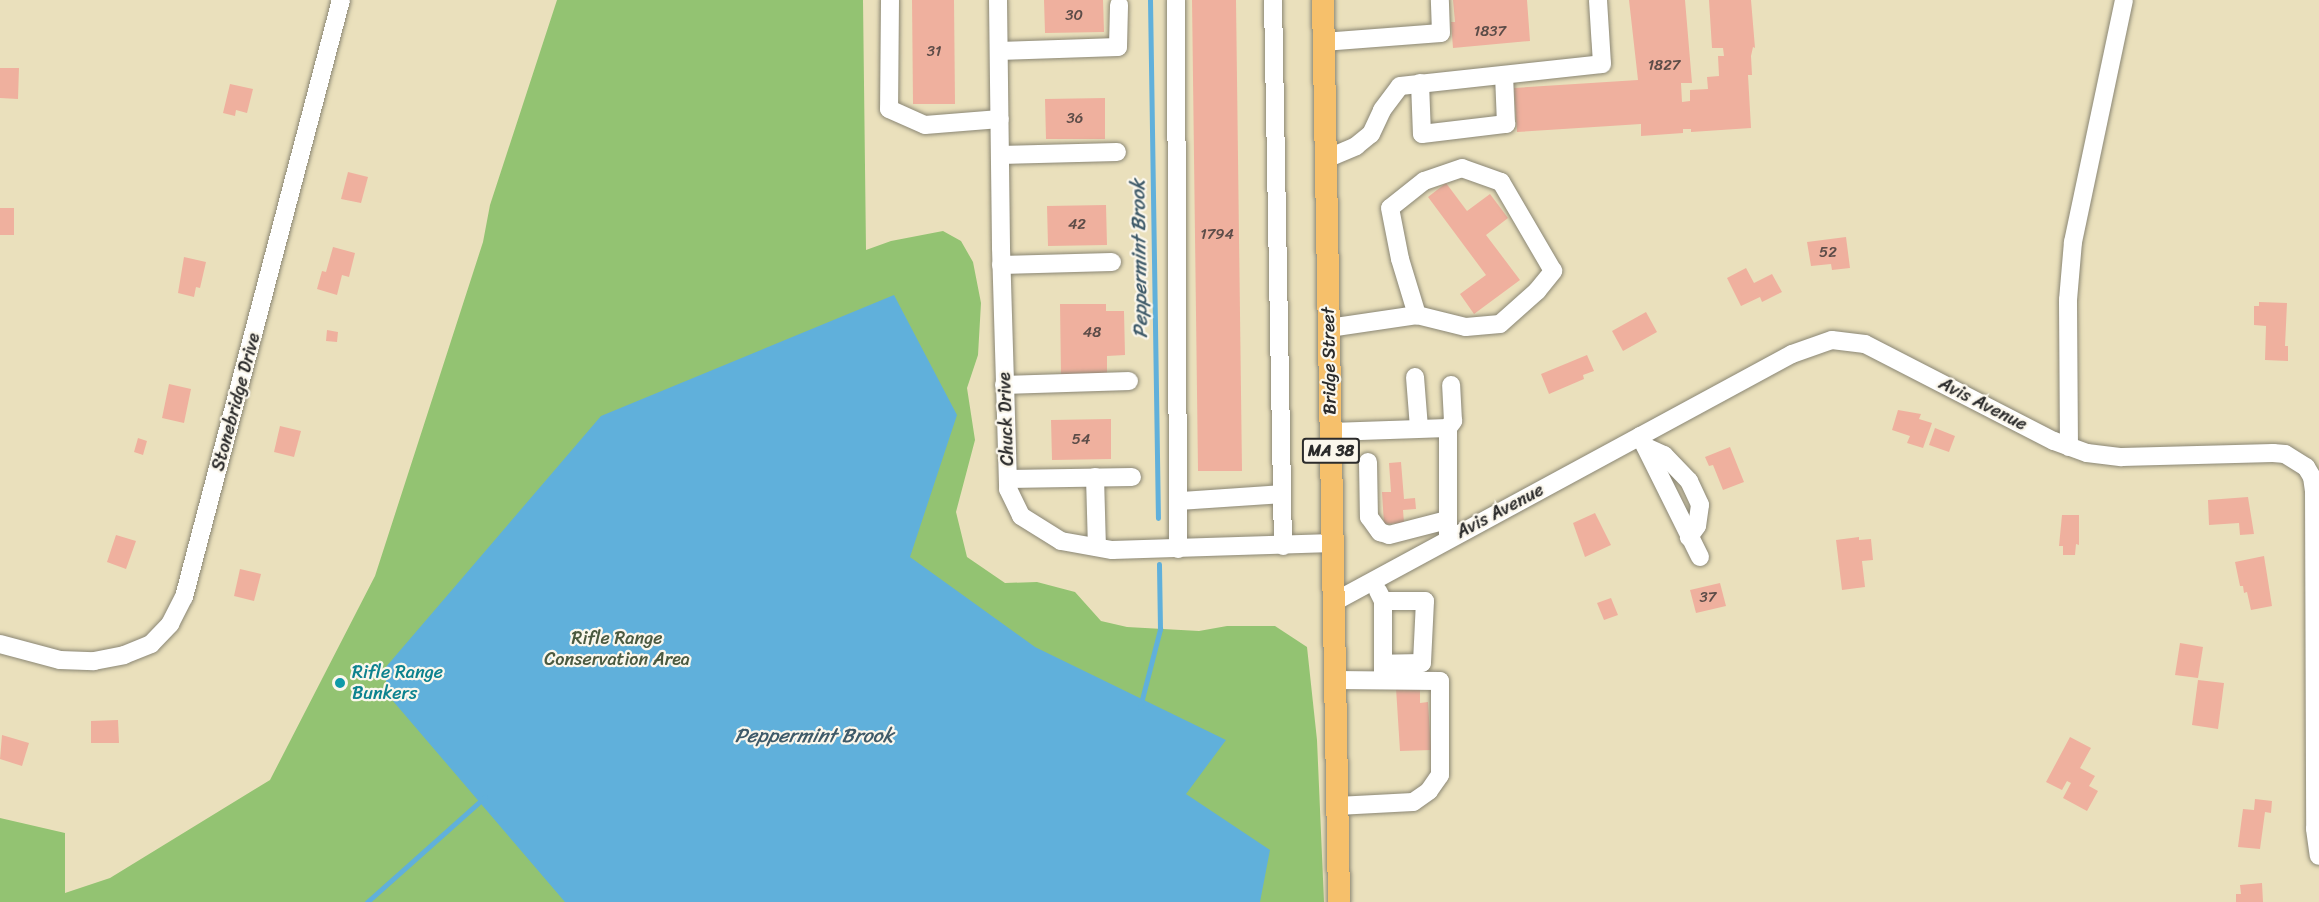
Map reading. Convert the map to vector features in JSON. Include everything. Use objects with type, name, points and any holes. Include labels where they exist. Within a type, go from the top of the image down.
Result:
[{"type":"main road","name":"Bridge Street","points":[[1323,0],[1339,902]]},
{"type":"street","name":"Stonebridge Drive","points":[[0,644],[60,660],[93,661],[124,655],[151,644],[170,624],[184,597],[341,0]]},
{"type":"street","points":[[890,0],[889,109],[925,125],[1000,119]]},
{"type":"street","name":"Chuck Drive","points":[[998,0],[1001,265],[1008,489],[1021,516],[1061,541],[1112,550],[1333,543]]},
{"type":"street","points":[[1176,0],[1180,501],[1178,549]]},
{"type":"street","points":[[1274,0],[1283,546]]},
{"type":"street","points":[[1323,42],[1441,33],[1440,0]]},
{"type":"street","points":[[1326,159],[1356,146],[1371,134],[1382,110],[1400,86],[1602,64],[1598,0]]},
{"type":"street","points":[[2069,447],[2068,300],[2073,242],[2124,0]]},
{"type":"street","points":[[999,51],[1118,46],[1119,5]]},
{"type":"street","points":[[1420,83],[1422,134],[1506,124],[1504,75]]},
{"type":"street","points":[[1000,155],[1117,152]]},
{"type":"street","points":[[1329,328],[1417,315],[1466,327],[1500,324],[1537,291],[1553,271],[1501,183],[1462,168],[1424,181],[1390,208],[1400,259],[1417,315]]},
{"type":"street","points":[[1001,265],[1113,262]]},
{"type":"street","name":"Avis Avenue","points":[[1334,603],[1448,539],[1643,442],[1800,351],[1832,340],[1849,341],[1882,352],[2069,447],[2122,457],[2273,453],[2285,454],[2306,466],[2312,477],[2314,491],[2315,829],[2319,856]]},
{"type":"street","points":[[1415,377],[1419,428]]},
{"type":"street","points":[[1004,385],[1129,381]]},
{"type":"street","points":[[1448,539],[1448,428],[1453,421],[1452,385]]},
{"type":"street","points":[[1331,432],[1448,428]]},
{"type":"street","points":[[1643,442],[1700,556]]},
{"type":"street","points":[[1643,442],[1664,455],[1692,489],[1700,505],[1697,526],[1689,537]]},
{"type":"street","points":[[1368,462],[1369,517],[1380,532],[1389,535],[1447,520]]},
{"type":"street","points":[[1095,477],[1097,547]]},
{"type":"street","points":[[1008,479],[1132,477]]},
{"type":"street","points":[[1180,501],[1282,494]]},
{"type":"street","points":[[1373,582],[1383,601],[1383,672]]},
{"type":"street","points":[[1335,680],[1422,663],[1425,601],[1383,601]]},
{"type":"street","points":[[1337,806],[1413,802],[1430,791],[1440,775],[1440,681],[1383,672]]},
{"type":"green space","name":"Rifle Range Conservation Area","points":[[557,0],[863,0],[866,250],[891,241],[943,231],[961,241],[973,262],[981,303],[978,355],[967,388],[975,440],[956,512],[967,557],[1005,583],[1037,582],[1075,592],[1101,621],[1127,627],[1199,631],[1227,626],[1275,626],[1307,647],[1317,740],[1324,902],[0,902],[0,818],[65,833],[65,893],[110,878],[270,780],[375,576],[483,242],[490,205]]},
{"type":"water","points":[[894,295],[957,415],[910,557],[1035,647],[1226,740],[1186,794],[1270,850],[1260,902],[565,902],[387,694],[385,668],[601,416]]},
{"type":"building","points":[[912,0],[954,0],[955,104],[913,104]]},
{"type":"building","points":[[1044,0],[1103,0],[1104,32],[1045,33]]},
{"type":"building","points":[[1192,0],[1236,0],[1242,471],[1198,471]]},
{"type":"building","points":[[1453,0],[1527,0],[1530,41],[1453,48],[1451,22],[1455,22]]},
{"type":"building","points":[[1629,0],[1685,0],[1692,83],[1681,83],[1682,102],[1690,101],[1690,90],[1708,89],[1707,77],[1719,76],[1718,56],[1724,56],[1723,48],[1712,48],[1709,0],[1751,0],[1755,48],[1753,47],[1751,56],[1752,75],[1748,75],[1751,128],[1691,132],[1691,129],[1683,129],[1683,133],[1641,136],[1641,124],[1517,132],[1514,88],[1638,80]]},
{"type":"building","points":[[0,68],[19,68],[18,99],[0,98]]},
{"type":"building","points":[[230,84],[253,89],[247,113],[236,110],[235,116],[223,113]]},
{"type":"building","points":[[1105,98],[1105,139],[1046,139],[1045,99]]},
{"type":"building","points":[[348,172],[368,177],[361,203],[341,199]]},
{"type":"building","points":[[1446,183],[1467,211],[1490,194],[1508,218],[1486,235],[1520,280],[1474,314],[1460,294],[1486,275],[1428,197]]},
{"type":"building","points":[[1106,205],[1107,245],[1048,246],[1047,206]]},
{"type":"building","points":[[0,208],[14,208],[14,235],[0,235]]},
{"type":"building","points":[[1846,237],[1850,268],[1832,270],[1831,264],[1811,266],[1807,242]]},
{"type":"building","points":[[333,247],[355,253],[349,277],[342,275],[337,295],[317,289],[322,271],[326,272]]},
{"type":"building","points":[[184,257],[206,262],[200,288],[196,287],[194,297],[178,293]]},
{"type":"building","points":[[1746,268],[1754,283],[1772,274],[1782,292],[1762,302],[1760,297],[1741,306],[1727,278]]},
{"type":"building","points":[[2259,302],[2287,303],[2285,346],[2288,346],[2288,361],[2265,360],[2266,326],[2254,325],[2254,306],[2259,306]]},
{"type":"building","points":[[1060,304],[1106,304],[1106,311],[1124,311],[1125,355],[1107,356],[1107,375],[1061,376]]},
{"type":"building","points":[[1646,312],[1657,332],[1623,351],[1612,331]]},
{"type":"building","points":[[327,330],[338,332],[337,342],[326,341]]},
{"type":"building","points":[[1587,355],[1594,371],[1583,375],[1584,379],[1549,394],[1541,374]]},
{"type":"building","points":[[169,384],[191,389],[184,423],[162,418]]},
{"type":"building","points":[[1898,410],[1921,414],[1919,419],[1932,423],[1923,448],[1907,443],[1910,436],[1892,430]]},
{"type":"building","points":[[1111,419],[1111,459],[1052,460],[1051,420]]},
{"type":"building","points":[[280,426],[301,431],[294,457],[274,452]]},
{"type":"building","points":[[1935,428],[1955,436],[1949,452],[1929,445]]},
{"type":"building","points":[[138,438],[147,441],[143,455],[134,452]]},
{"type":"building","points":[[1730,447],[1744,482],[1723,490],[1713,465],[1709,466],[1705,457]]},
{"type":"building","points":[[1401,462],[1404,499],[1415,498],[1416,509],[1403,510],[1404,523],[1384,524],[1382,492],[1391,492],[1389,463]]},
{"type":"building","points":[[2248,497],[2254,534],[2240,535],[2239,523],[2209,525],[2208,500]]},
{"type":"building","points":[[1595,513],[1611,545],[1585,557],[1573,523]]},
{"type":"building","points":[[2062,515],[2079,515],[2079,545],[2076,544],[2075,555],[2063,555],[2063,546],[2059,546]]},
{"type":"building","points":[[116,535],[136,541],[126,569],[107,562]]},
{"type":"building","points":[[1859,537],[1859,540],[1871,539],[1873,560],[1862,561],[1865,587],[1842,590],[1836,540]]},
{"type":"building","points":[[2264,556],[2272,606],[2251,610],[2247,592],[2244,593],[2243,586],[2240,586],[2235,562]]},
{"type":"building","points":[[240,569],[261,574],[254,601],[234,596]]},
{"type":"building","points":[[1720,583],[1726,606],[1696,613],[1690,590]]},
{"type":"building","points":[[1611,598],[1618,615],[1604,620],[1597,603]]},
{"type":"building","points":[[2180,643],[2203,647],[2198,678],[2175,675]]},
{"type":"building","points":[[2198,680],[2224,683],[2218,729],[2192,725]]},
{"type":"building","points":[[1420,687],[1420,703],[1428,702],[1431,750],[1400,751],[1396,688]]},
{"type":"building","points":[[118,720],[119,743],[91,743],[91,721]]},
{"type":"building","points":[[2,735],[29,743],[22,766],[0,759]]},
{"type":"building","points":[[2070,737],[2091,748],[2080,768],[2095,776],[2089,786],[2098,791],[2087,811],[2063,798],[2071,783],[2067,781],[2062,790],[2046,782]]},
{"type":"building","points":[[2255,799],[2272,801],[2271,813],[2265,812],[2260,849],[2238,847],[2243,809],[2254,810]]},
{"type":"building","points":[[2262,883],[2263,902],[2236,902],[2236,894],[2241,894],[2240,885]]},
{"type":"waterway","name":"Peppermint Brook","points":[[1150,0],[1158,518]]},
{"type":"waterway","name":"Peppermint Brook","points":[[1140,707],[1160,629],[1159,564]]},
{"type":"waterway","name":"Peppermint Brook","points":[[367,902],[485,797]]},
{"type":"place","name":"Rifle Range Bunkers","points":[[340,683]]}]
